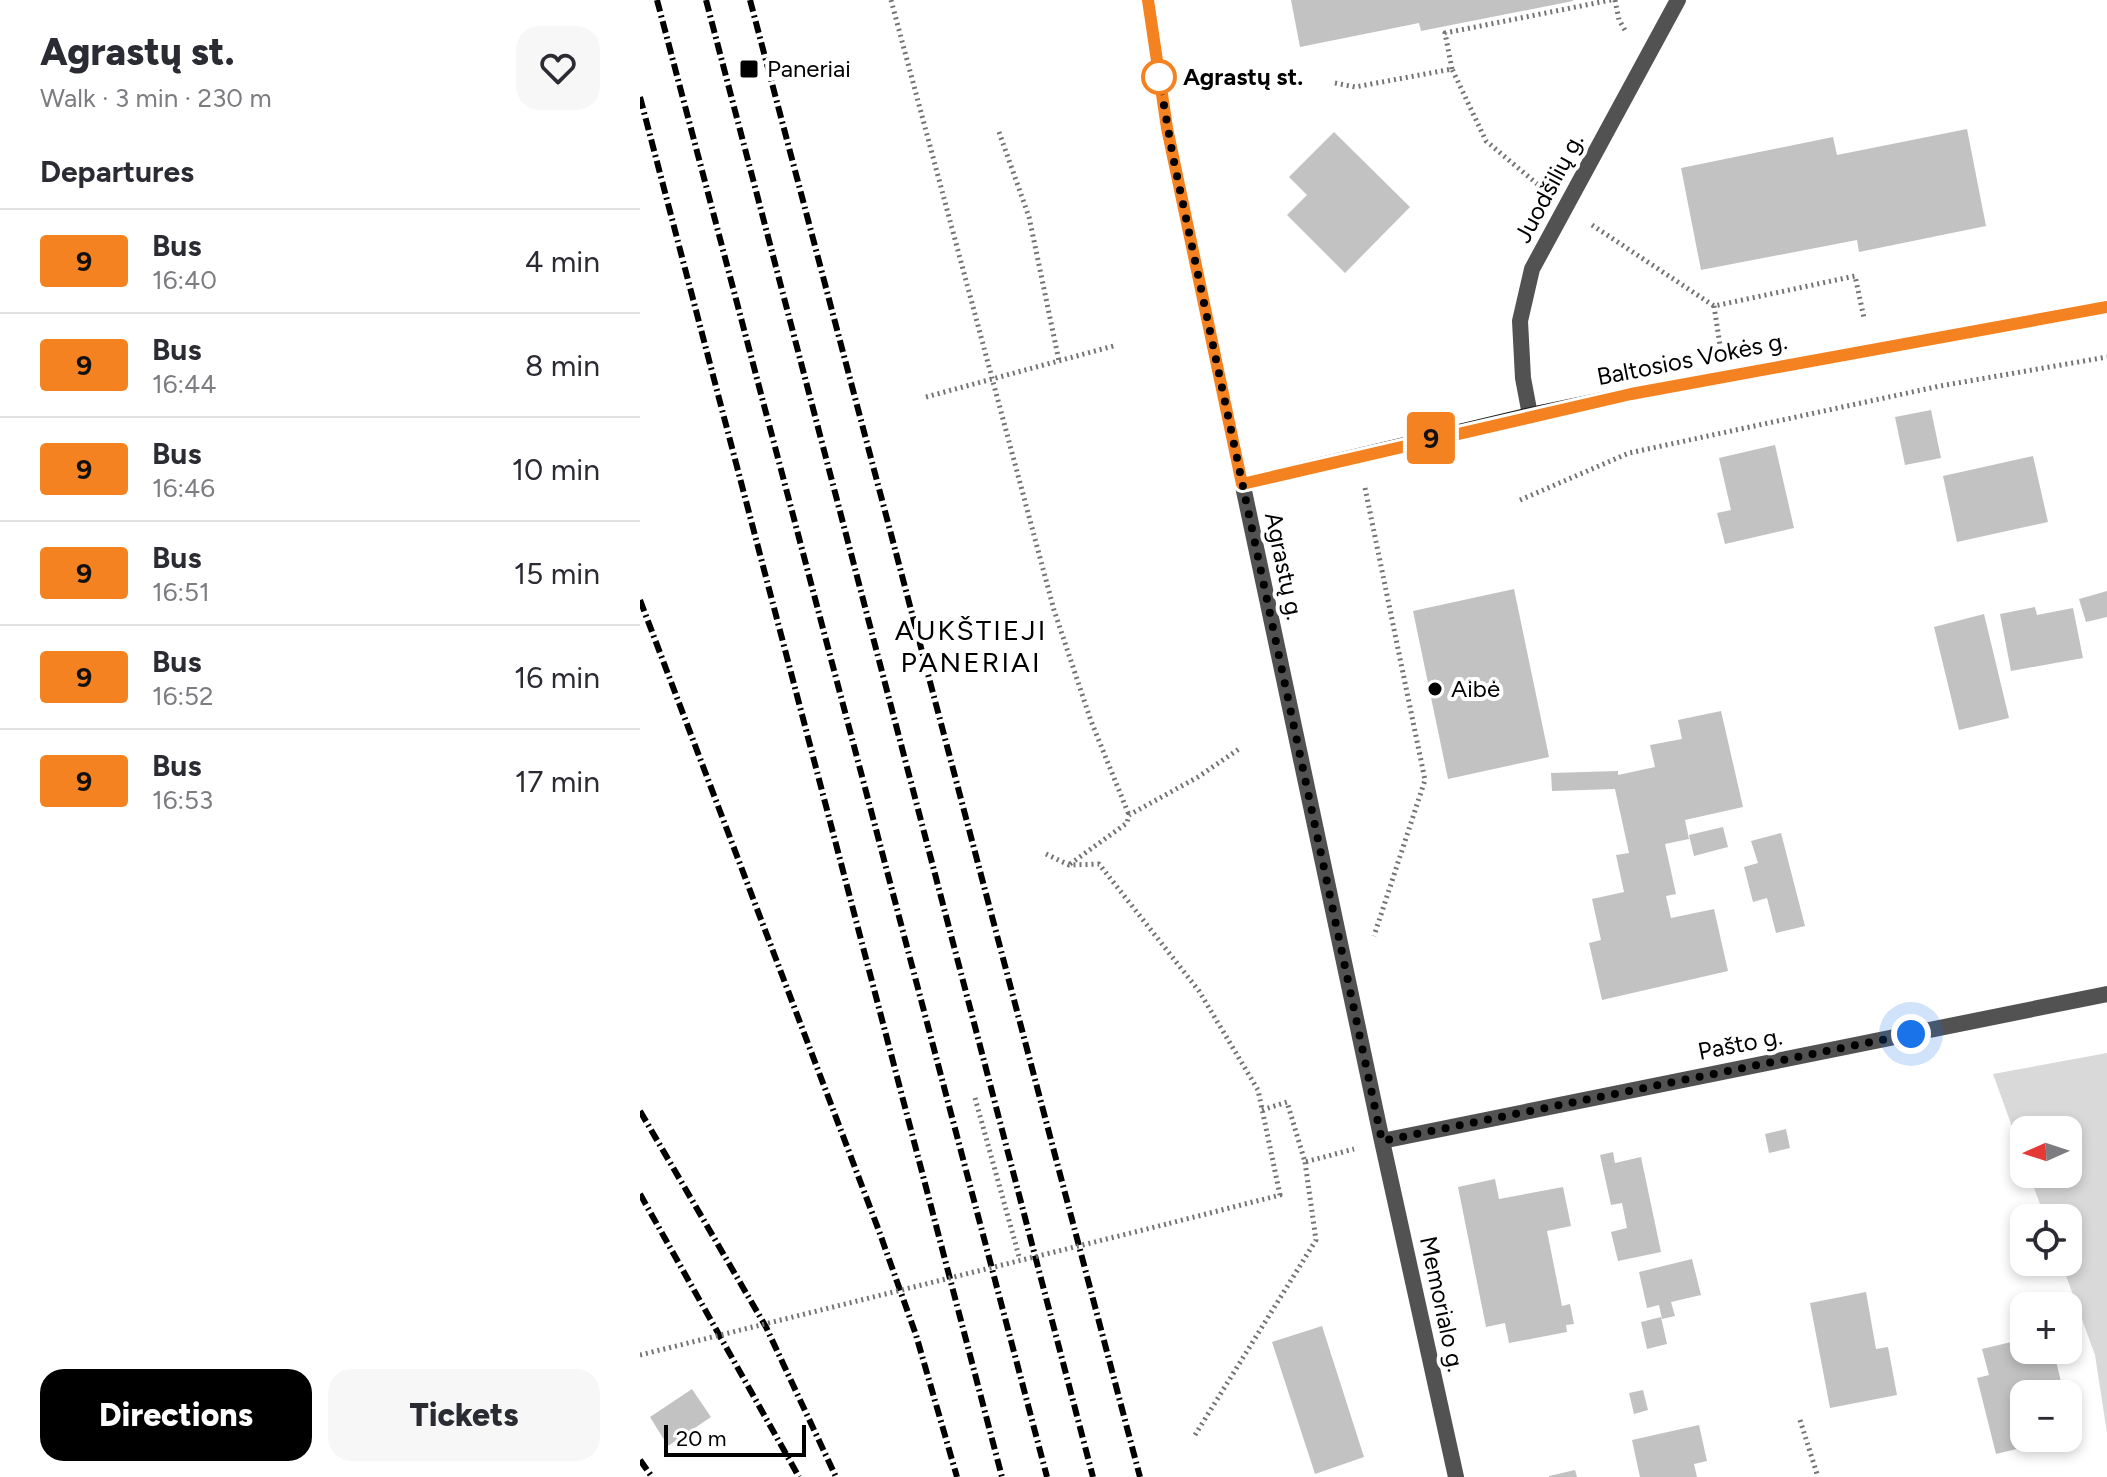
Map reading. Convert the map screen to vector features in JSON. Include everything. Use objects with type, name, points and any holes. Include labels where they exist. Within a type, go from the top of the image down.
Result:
[{"type":"main road","name":"Baltosios Vokės g.","points":[[1242,484],[1631,394],[2107,307]]},
{"type":"street","name":"Agrastų g.","points":[[1148,0],[1167,128],[1382,1141]]},
{"type":"street","name":"Juodšilių g.","points":[[1530,415],[1523,378],[1520,321],[1532,269],[1678,0]]},
{"type":"street","name":"Pašto g.","points":[[1382,1141],[2107,994]]},
{"type":"street","name":"Memorialo g.","points":[[1382,1141],[1456,1477]]},
{"type":"path","points":[[891,0],[1054,610],[1091,721],[1129,815],[1127,823],[1069,865]]},
{"type":"path","points":[[1611,0],[1445,33],[1452,69],[1486,141],[1566,207],[1714,306],[1855,276],[1871,350]]},
{"type":"path","points":[[1335,83],[1355,87],[1452,69]]},
{"type":"path","points":[[999,132],[1029,217],[1059,361]]},
{"type":"path","points":[[926,397],[1117,345]]},
{"type":"path","points":[[1520,500],[1629,453],[1940,386],[2107,357]]},
{"type":"path","points":[[1358,456],[1425,780],[1372,940]]},
{"type":"path","points":[[1129,815],[1198,777],[1239,749]]},
{"type":"path","points":[[640,1355],[1280,1195],[1258,1090],[1190,979],[1099,864],[1069,865],[1046,854]]},
{"type":"path","points":[[975,1098],[1020,1260]]},
{"type":"path","points":[[1195,1435],[1316,1240],[1305,1162],[1287,1102],[1262,1110]]},
{"type":"path","points":[[1305,1162],[1382,1141]]},
{"type":"path","points":[[1800,1420],[1818,1477]]},
{"type":"shaded area","points":[[2107,1053],[2107,1433],[2095,1355],[2082,1319],[2082,1292],[2072,1292],[2066,1276],[2082,1276],[2082,1204],[2040,1204],[2034,1188],[2082,1188],[2082,1116],[2010,1116],[2010,1121],[1993,1074]]},
{"type":"building","points":[[1291,0],[1573,1],[1421,31],[1419,23],[1300,47]]},
{"type":"building","points":[[1967,129],[1986,226],[1859,252],[1857,240],[1701,270],[1681,168],[1833,137],[1837,155]]},
{"type":"building","points":[[1334,132],[1410,207],[1345,273],[1287,215],[1307,195],[1289,177]]},
{"type":"building","points":[[1931,410],[1941,458],[1905,465],[1895,417]]},
{"type":"building","points":[[1775,445],[1794,528],[1725,544],[1717,513],[1731,510],[1719,458]]},
{"type":"building","points":[[2033,456],[2048,522],[1957,542],[1943,476]]},
{"type":"building","points":[[1514,589],[1549,757],[1448,779],[1413,611]]},
{"type":"building","points":[[2107,591],[2107,617],[2086,622],[2079,599]]},
{"type":"building","points":[[2035,607],[2037,615],[2073,608],[2083,658],[2011,671],[2000,614]]},
{"type":"building","points":[[1984,614],[2009,718],[1959,730],[1934,627]]},
{"type":"building","points":[[1721,711],[1743,807],[1685,820],[1689,839],[1665,844],[1676,894],[1666,896],[1671,918],[1714,909],[1728,971],[1602,1000],[1589,943],[1601,940],[1592,899],[1624,892],[1616,855],[1629,853],[1615,789],[1552,791],[1551,773],[1618,771],[1618,775],[1655,767],[1650,745],[1682,739],[1678,720]]},
{"type":"building","points":[[1723,827],[1728,847],[1694,856],[1689,835]]},
{"type":"building","points":[[1781,833],[1805,926],[1776,933],[1767,898],[1753,902],[1744,867],[1758,863],[1751,841]]},
{"type":"building","points":[[1786,1129],[1790,1148],[1769,1153],[1765,1134]]},
{"type":"building","points":[[1613,1152],[1615,1163],[1641,1157],[1661,1252],[1618,1261],[1611,1232],[1627,1228],[1622,1203],[1611,1205],[1600,1155]]},
{"type":"building","points":[[1495,1179],[1499,1199],[1563,1187],[1571,1226],[1547,1231],[1562,1306],[1570,1304],[1574,1324],[1566,1325],[1567,1332],[1509,1343],[1505,1323],[1486,1327],[1458,1187]]},
{"type":"building","points":[[1692,1259],[1701,1295],[1671,1302],[1675,1316],[1662,1319],[1659,1305],[1647,1308],[1639,1272]]},
{"type":"building","points":[[1866,1292],[1876,1349],[1888,1347],[1897,1395],[1830,1408],[1810,1303]]},
{"type":"building","points":[[1661,1317],[1667,1344],[1647,1349],[1641,1322]]},
{"type":"building","points":[[1322,1326],[1364,1457],[1315,1474],[1272,1342]]},
{"type":"building","points":[[2010,1342],[2010,1364],[2057,1364],[2061,1380],[2010,1380],[2010,1451],[1996,1454],[1977,1378],[1989,1375],[1982,1349]]},
{"type":"building","points":[[692,1389],[711,1417],[668,1446],[650,1417]]},
{"type":"building","points":[[1643,1390],[1648,1410],[1634,1414],[1629,1393]]},
{"type":"building","points":[[1699,1425],[1707,1461],[1694,1464],[1697,1477],[1640,1477],[1632,1440]]},
{"type":"building","points":[[1575,1470],[1577,1477],[1549,1477],[1549,1476]]},
{"type":"railway","points":[[657,0],[1047,1477]]},
{"type":"railway","points":[[706,0],[1093,1477]]},
{"type":"railway","points":[[750,0],[1140,1477]]},
{"type":"railway","points":[[640,97],[1002,1477]]},
{"type":"railway","points":[[640,600],[879,1231],[916,1335],[957,1477]]},
{"type":"railway","points":[[640,1111],[766,1327],[836,1477]]},
{"type":"railway","points":[[640,1194],[799,1477]]},
{"type":"railway","points":[[640,1460],[652,1477]]},
{"type":"bus line","name":"9","points":[[1148,0],[1167,128],[1242,484],[1631,394],[2107,307]]},
{"type":"place","name":"Paneriai","points":[[749,69]]},
{"type":"place","name":"Agrastų st.","points":[[1159,77]]},
{"type":"place","name":"Aibė","points":[[1435,689]]},
{"type":"district","name":"AUKŠTIEJI PANERIAI","points":[[971,646]]},
{"type":"route","points":[[1159,77],[1173,157],[1382,1141],[1911,1034]]}]
